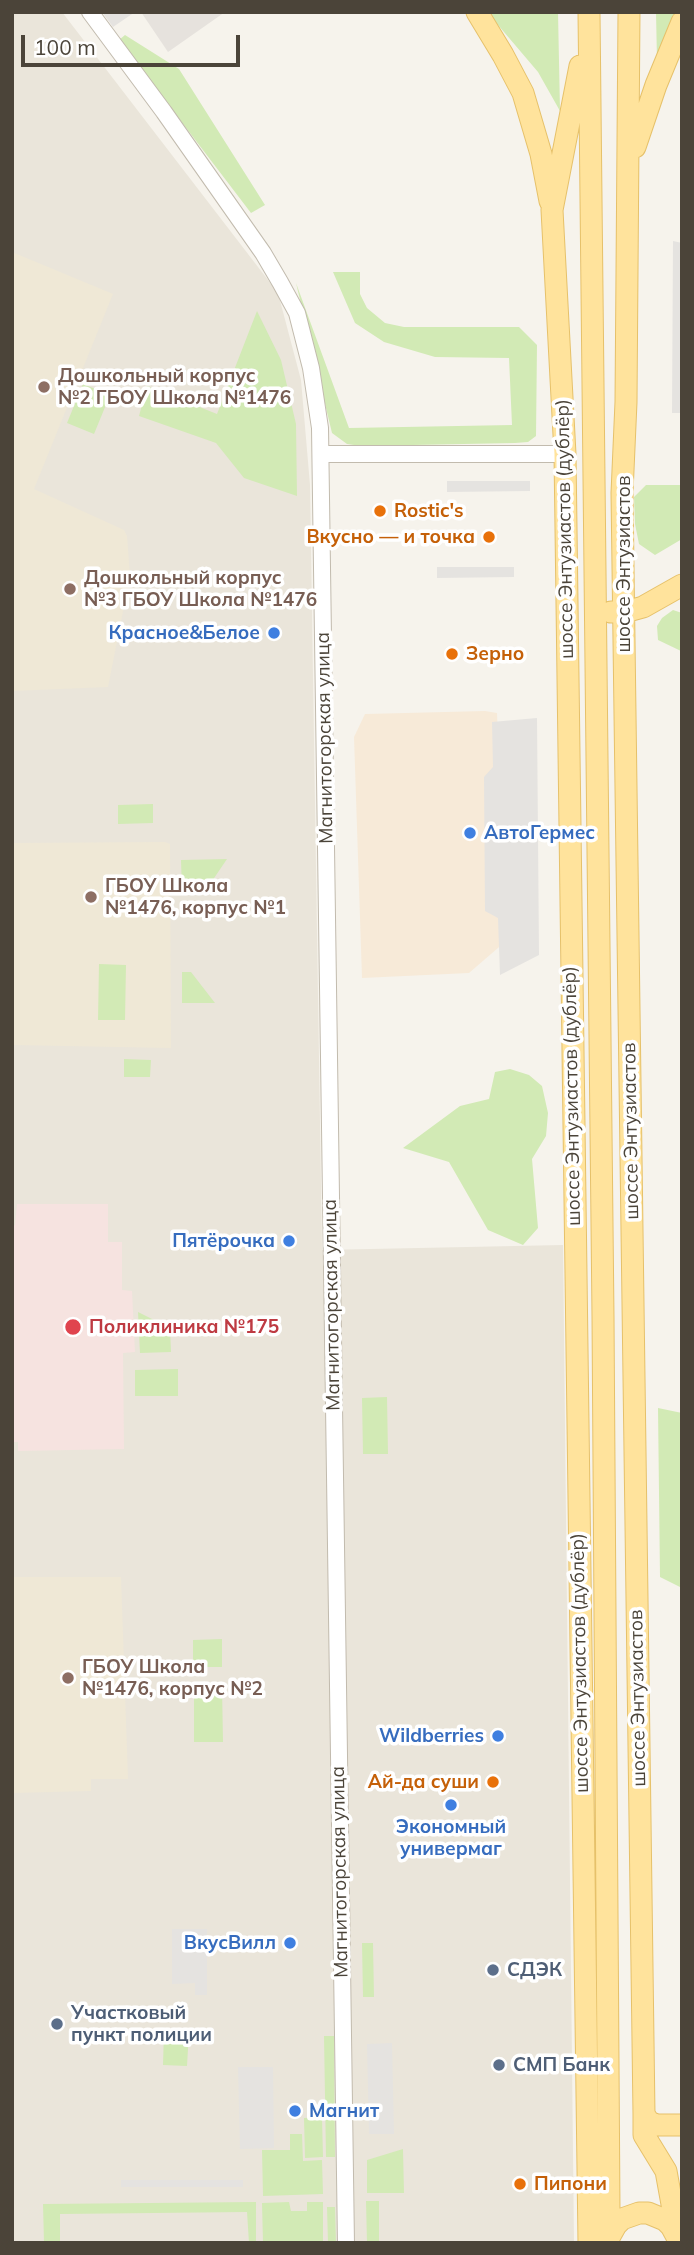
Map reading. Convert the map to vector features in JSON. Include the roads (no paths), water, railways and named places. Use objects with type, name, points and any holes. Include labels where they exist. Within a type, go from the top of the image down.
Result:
[{"type":"main road","points":[[477,12],[523,93],[541,154],[552,210]]},
{"type":"main road","name":"шоссе Энтузиастов","points":[[629,12],[626,402],[622,493],[648,2125]]},
{"type":"main road","name":"шоссе Энтузиастов (дублёр)","points":[[589,16],[552,210],[565,454],[589,2243]]},
{"type":"main road","name":"шоссе Энтузиастов","points":[[589,16],[604,1329],[609,2210],[607,2243]]},
{"type":"main road","points":[[629,166],[656,85],[682,23]]},
{"type":"main road","points":[[595,613],[625,612],[643,607],[682,585]]},
{"type":"main road","points":[[679,2243],[666,2171],[648,2125],[682,2124]]},
{"type":"main road","points":[[607,2243],[611,2232],[622,2219],[648,2213],[665,2220],[679,2243]]},
{"type":"street","name":"Магнитогорская улица","points":[[90,12],[263,253],[297,313],[311,368],[320,428],[346,2243]]},
{"type":"street","points":[[321,454],[565,454]]},
{"type":"place","name":"Дошкольный корпус №2 ГБОУ Школа №1476","points":[[44,387]]},
{"type":"place","name":"Rostic's","points":[[380,511]]},
{"type":"place","name":"Вкусно — и точка","points":[[489,537]]},
{"type":"place","name":"Дошкольный корпус №3 ГБОУ Школа №1476","points":[[70,589]]},
{"type":"place","name":"Красное&Белое","points":[[274,633]]},
{"type":"place","name":"Зерно","points":[[452,654]]},
{"type":"place","name":"АвтоГермес","points":[[470,833]]},
{"type":"place","name":"ГБОУ Школа №1476, корпус №1","points":[[91,897]]},
{"type":"place","name":"Пятёрочка","points":[[289,1241]]},
{"type":"place","name":"Поликлиника №175","points":[[73,1327]]},
{"type":"place","name":"ГБОУ Школа №1476, корпус №2","points":[[68,1678]]},
{"type":"place","name":"Wildberries","points":[[498,1736]]},
{"type":"place","name":"Ай-да суши","points":[[493,1782]]},
{"type":"place","name":"Экономный универмаг","points":[[451,1805]]},
{"type":"place","name":"ВкусВилл","points":[[290,1943]]},
{"type":"place","name":"СДЭК","points":[[493,1970]]},
{"type":"place","name":"Участковый пункт полиции","points":[[57,2024]]},
{"type":"place","name":"СМП Банк","points":[[499,2065]]},
{"type":"place","name":"Магнит","points":[[295,2111]]},
{"type":"place","name":"Пипони","points":[[520,2184]]}]
